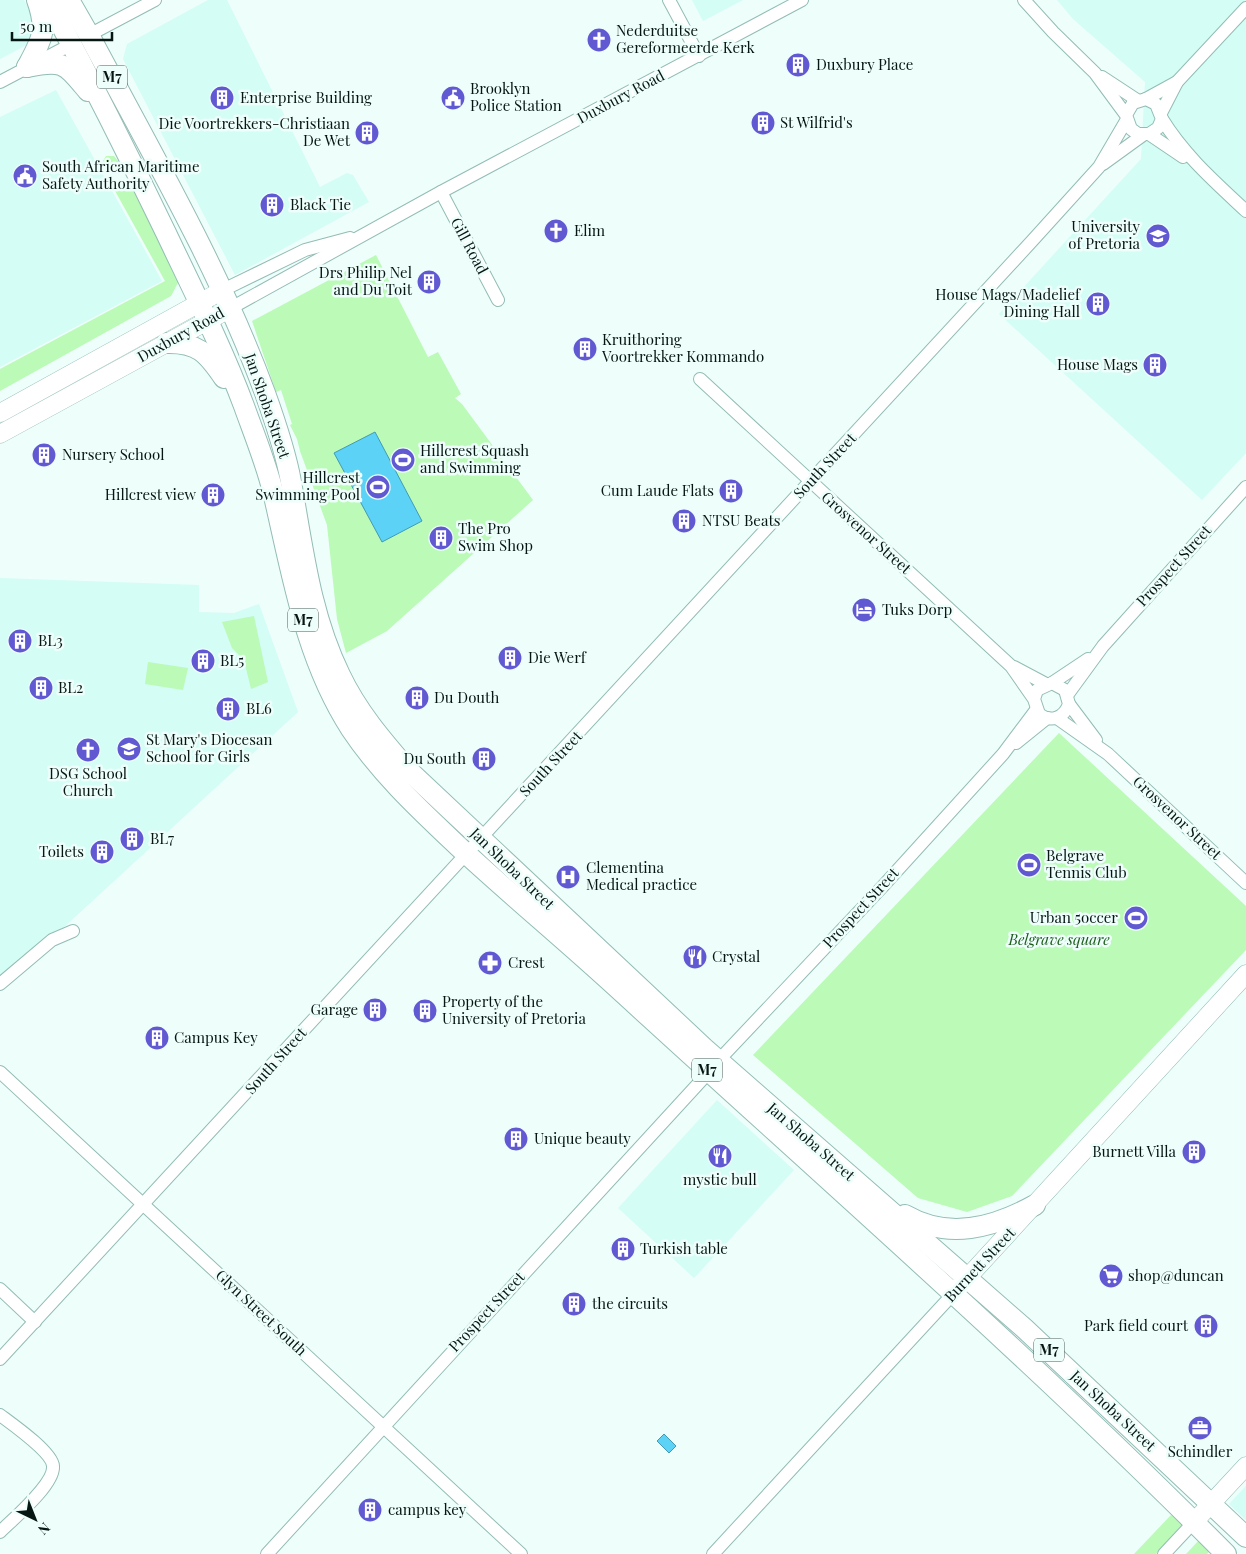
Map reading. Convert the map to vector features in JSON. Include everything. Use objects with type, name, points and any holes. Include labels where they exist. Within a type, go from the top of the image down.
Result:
[{"type":"main road","points":[[28,67],[43,35],[43,20],[37,0]]},
{"type":"main road","name":"Jan Shoba Street","points":[[48,0],[80,39],[227,299],[265,394],[291,480],[300,542],[313,602],[339,674],[368,722],[392,753],[714,1066],[1194,1522]]},
{"type":"main road","points":[[60,0],[88,56],[104,94],[107,110]]},
{"type":"main road","name":"Jan Shoba Street","points":[[68,0],[80,39]]},
{"type":"main road","points":[[28,67],[56,62],[61,64],[107,110]]},
{"type":"main road","name":"Jan Shoba Street","points":[[107,110],[204,312],[243,404],[271,486],[296,599],[333,697],[355,735],[384,774],[468,854],[714,1066],[877,1199],[968,1279],[1085,1383],[1246,1537]]},
{"type":"main road","points":[[166,343],[186,344],[204,352],[243,404]]},
{"type":"main road","points":[[877,1199],[923,1224],[951,1230],[994,1224],[1035,1205]]},
{"type":"main road","name":"M7","points":[[1194,1522],[1226,1554]]},
{"type":"street","points":[[0,82],[155,0]]},
{"type":"street","points":[[669,0],[699,56]]},
{"type":"street","name":"Duxbury Road","points":[[227,299],[361,235],[802,0]]},
{"type":"street","points":[[1024,0],[1053,32],[1095,73],[1126,118],[1131,129],[1146,134],[1200,168]]},
{"type":"street","points":[[1146,134],[1158,128],[1178,82],[1246,8]]},
{"type":"street","points":[[1095,73],[1142,100],[1156,104],[1174,139],[1200,168],[1246,211]]},
{"type":"street","points":[[1126,118],[1130,106],[1178,82]]},
{"type":"street","name":"South Street","points":[[0,1359],[481,840],[1099,166],[1126,118]]},
{"type":"street","name":"South Street","points":[[1099,166],[1146,134]]},
{"type":"street","name":"Gill Road","points":[[441,192],[498,300]]},
{"type":"street","name":"Duxbury Road","points":[[0,413],[204,312],[305,250],[361,235]]},
{"type":"street","name":"Duxbury Road","points":[[0,434],[166,343],[204,312]]},
{"type":"street","name":"Grosvenor Street","points":[[700,379],[1011,666],[1035,704]]},
{"type":"street","name":"Prospect Street","points":[[1049,683],[1074,670],[1103,646],[1246,487]]},
{"type":"street","name":"Prospect Street","points":[[1068,699],[1103,646]]},
{"type":"street","name":"Grosvenor Street","points":[[1011,666],[1049,683]]},
{"type":"street","points":[[1049,683],[1062,687],[1068,699],[1064,713],[1052,718],[1035,704],[1038,690],[1049,683]]},
{"type":"street","name":"Grosvenor Street","points":[[1068,699],[1108,754]]},
{"type":"street","name":"Prospect Street","points":[[267,1554],[1003,754],[1035,704]]},
{"type":"street","name":"Grosvenor Street","points":[[1052,718],[1108,754],[1246,883]]},
{"type":"street","name":"Prospect Street","points":[[1003,754],[1052,718]]},
{"type":"street","points":[[0,984],[52,940],[73,931]]},
{"type":"street","name":"Burnett Street","points":[[712,1554],[968,1279],[1246,974]]},
{"type":"street","name":"Glyn Street South","points":[[0,1072],[521,1554]]},
{"type":"street","points":[[0,1289],[35,1322]]},
{"type":"street","points":[[0,1415],[23,1432],[51,1461],[54,1468],[48,1482],[0,1532]]},
{"type":"street","points":[[1164,1554],[1246,1466]]},
{"type":"shaded area","points":[[0,0],[24,0],[38,26],[32,42],[0,59]]},
{"type":"shaded area","points":[[208,0],[227,0],[320,187],[347,173],[353,175],[369,202],[235,275],[123,59],[127,44]]},
{"type":"shaded area","points":[[692,0],[743,0],[703,21]]},
{"type":"shaded area","name":"University of Pretoria","points":[[1057,0],[1246,0],[1246,453],[1202,500],[999,314],[1141,159],[1145,82],[1073,19]]},
{"type":"shaded area","points":[[56,90],[162,281],[0,367],[0,117]]},
{"type":"shaded area","name":"St Mary's Diocesan School for Girls","points":[[0,578],[199,585],[199,612],[234,613],[259,604],[298,712],[0,986]]},
{"type":"shaded area","points":[[717,1100],[794,1170],[694,1278],[618,1208]]},
{"type":"shaded area","points":[[1246,1486],[1246,1520],[1229,1504]]},
{"type":"green space","points":[[106,156],[114,156],[124,168],[116,173],[107,170],[103,161]]},
{"type":"green space","points":[[133,177],[179,281],[171,296],[0,391],[0,369],[165,281],[114,189],[124,180]]},
{"type":"green space","name":"Hillcrest Squash and Swimming","points":[[376,255],[428,357],[438,352],[461,394],[455,398],[462,404],[533,500],[387,631],[346,653],[337,619],[327,525],[297,439],[290,425],[292,424],[281,390],[276,392],[252,321]]},
{"type":"green space","points":[[254,616],[268,682],[251,689],[244,660],[232,648],[222,622]]},
{"type":"green space","points":[[148,662],[188,668],[183,690],[145,684]]},
{"type":"green space","name":"Belgrave square","points":[[1059,733],[1246,906],[1246,950],[1012,1196],[967,1212],[918,1198],[753,1055]]},
{"type":"green space","points":[[1171,1515],[1185,1523],[1156,1554],[1134,1554]]},
{"type":"green space","points":[[1201,1538],[1212,1549],[1207,1554],[1186,1554]]},
{"type":"water","name":"Hillcrest Swimming Pool","points":[[375,432],[422,521],[382,542],[334,453]]},
{"type":"water","points":[[664,1434],[676,1446],[669,1453],[657,1441]]},
{"type":"place","name":"Nederduitse Gereformeerde Kerk","points":[[599,40]]},
{"type":"place","name":"Duxbury Place","points":[[798,65]]},
{"type":"place","name":"Enterprise Building","points":[[222,98]]},
{"type":"place","name":"Brooklyn Police Station","points":[[453,98]]},
{"type":"place","name":"St Wilfrid's","points":[[763,123]]},
{"type":"place","name":"Die Voortrekkers-Christiaan De Wet","points":[[367,133]]},
{"type":"place","name":"South African Maritime Safety Authority","points":[[25,176]]},
{"type":"place","name":"Black Tie","points":[[272,205]]},
{"type":"place","name":"Elim","points":[[556,231]]},
{"type":"place","name":"University of Pretoria","points":[[1158,236]]},
{"type":"place","name":"Drs Philip Nel and Du Toit","points":[[429,282]]},
{"type":"place","name":"House Mags/Madelief Dining Hall","points":[[1098,304]]},
{"type":"place","name":"Kruithoring Voortrekker Kommando","points":[[585,349]]},
{"type":"place","name":"House Mags","points":[[1155,365]]},
{"type":"place","name":"Nursery School","points":[[44,455]]},
{"type":"place","name":"Hillcrest Squash and Swimming","points":[[403,460]]},
{"type":"place","name":"Hillcrest Swimming Pool","points":[[378,487]]},
{"type":"place","name":"Cum Laude Flats","points":[[731,491]]},
{"type":"place","name":"Hillcrest view","points":[[213,495]]},
{"type":"place","name":"NTSU Beats","points":[[684,521]]},
{"type":"place","name":"The Pro Swim Shop","points":[[441,538]]},
{"type":"place","name":"Tuks Dorp","points":[[864,610]]},
{"type":"place","name":"BL3","points":[[20,641]]},
{"type":"place","name":"Die Werf","points":[[510,658]]},
{"type":"place","name":"BL5","points":[[203,661]]},
{"type":"place","name":"BL2","points":[[41,688]]},
{"type":"place","name":"Du Douth","points":[[417,698]]},
{"type":"place","name":"BL6","points":[[228,709]]},
{"type":"place","name":"St Mary's Diocesan School for Girls","points":[[129,749]]},
{"type":"place","name":"DSG School Church","points":[[88,750]]},
{"type":"place","name":"Du South","points":[[484,759]]},
{"type":"place","name":"BL7","points":[[132,839]]},
{"type":"place","name":"Toilets","points":[[102,852]]},
{"type":"place","name":"Belgrave Tennis Club","points":[[1029,865]]},
{"type":"place","name":"Clementina Medical practice","points":[[568,877]]},
{"type":"place","name":"Urban 5occer","points":[[1136,918]]},
{"type":"place","name":"Crystal","points":[[695,957]]},
{"type":"place","name":"Crest","points":[[490,963]]},
{"type":"place","name":"Garage","points":[[375,1010]]},
{"type":"place","name":"Property of the University of Pretoria","points":[[425,1011]]},
{"type":"place","name":"Campus Key","points":[[157,1038]]},
{"type":"place","name":"Unique beauty","points":[[516,1139]]},
{"type":"place","name":"Burnett Villa","points":[[1194,1152]]},
{"type":"place","name":"mystic bull","points":[[720,1156]]},
{"type":"place","name":"Turkish table","points":[[623,1249]]},
{"type":"place","name":"shop@duncan","points":[[1111,1276]]},
{"type":"place","name":"the circuits","points":[[574,1304]]},
{"type":"place","name":"Park field court","points":[[1206,1326]]},
{"type":"place","name":"Schindler","points":[[1200,1428]]},
{"type":"place","name":"campus key","points":[[370,1510]]}]
